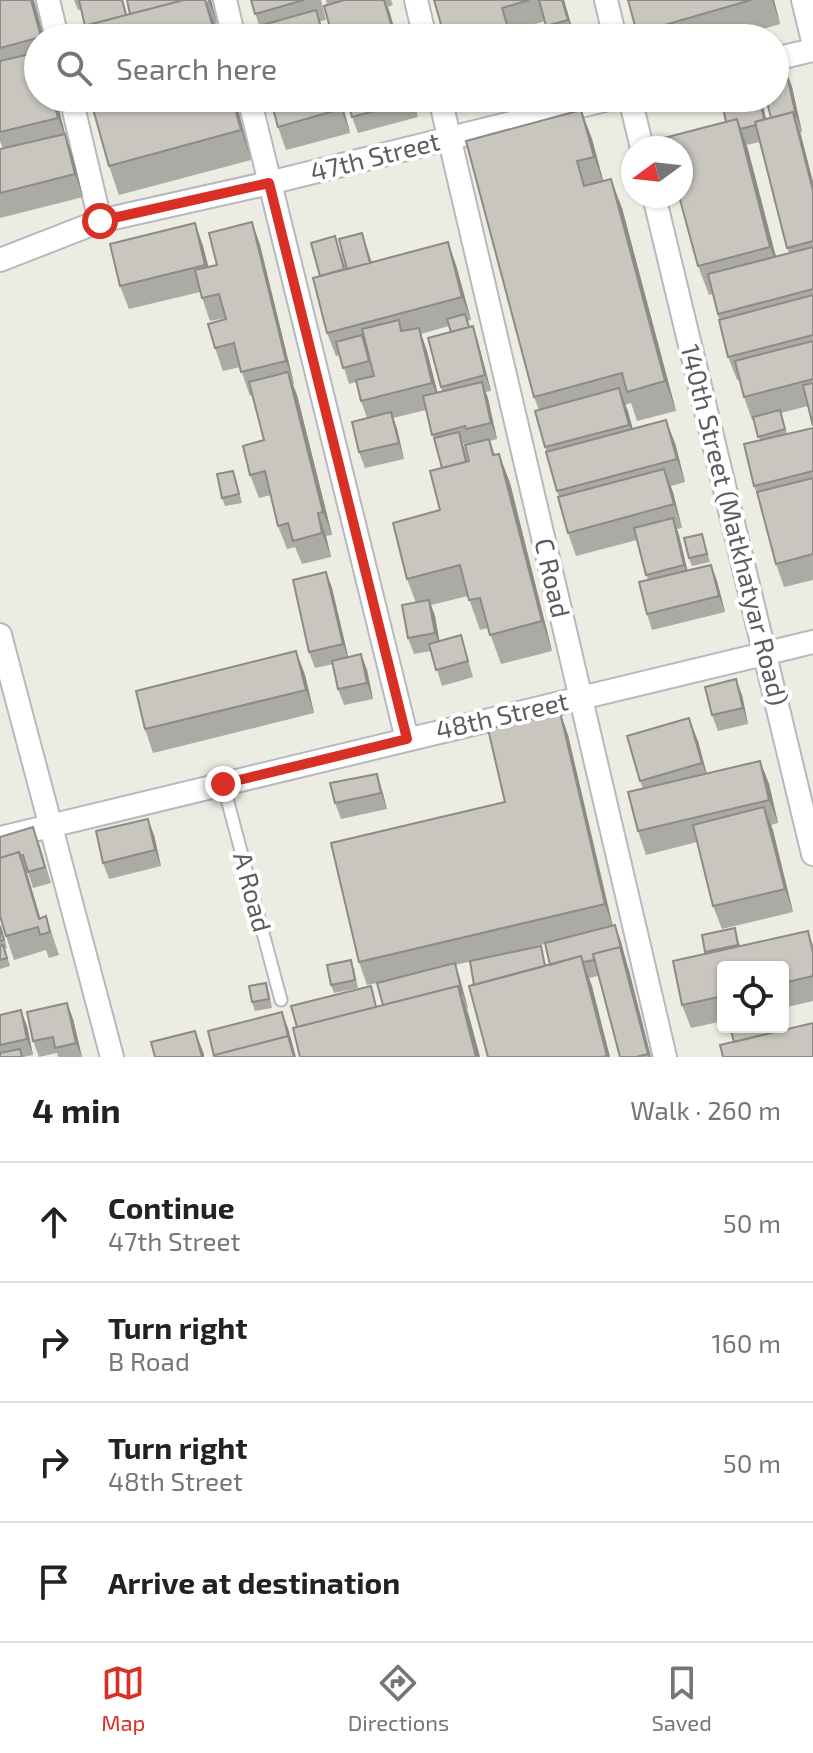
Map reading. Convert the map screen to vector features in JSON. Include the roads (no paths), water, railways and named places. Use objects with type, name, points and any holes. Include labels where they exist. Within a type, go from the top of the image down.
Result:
[{"type":"street","points":[[48,0],[54,24]]},
{"type":"street","points":[[225,0],[231,24]]},
{"type":"street","points":[[416,0],[422,24]]},
{"type":"street","points":[[606,0],[612,24]]},
{"type":"street","points":[[803,0],[813,41]]},
{"type":"street","points":[[789,56],[813,50]]},
{"type":"street","points":[[74,112],[100,221]]},
{"type":"street","points":[[252,112],[407,739]]},
{"type":"street","name":"C Road","points":[[444,112],[665,1057]]},
{"type":"street","name":"47th Street","points":[[0,260],[100,221],[556,112]]},
{"type":"street","points":[[633,112],[639,136]]},
{"type":"street","name":"140th Street (Matkhatyar Road)","points":[[657,208],[813,854]]},
{"type":"street","points":[[0,635],[112,1057]]},
{"type":"street","name":"48th Street","points":[[0,838],[813,642]]},
{"type":"lane","name":"A Road","points":[[223,784],[281,1000]]}]
